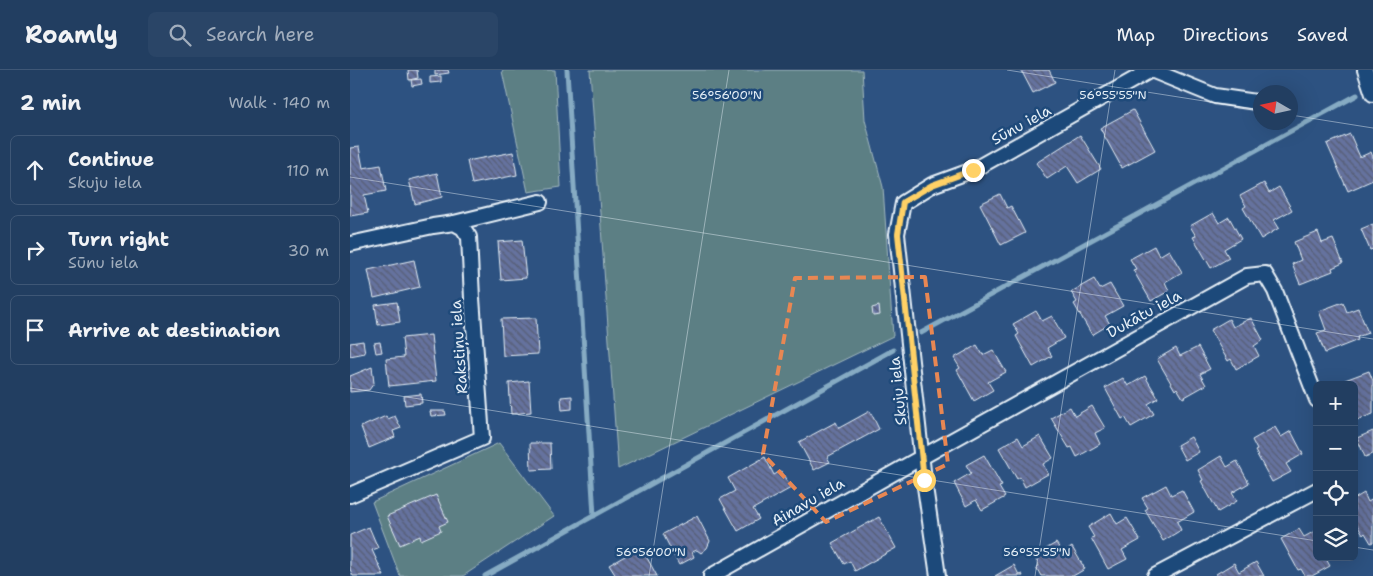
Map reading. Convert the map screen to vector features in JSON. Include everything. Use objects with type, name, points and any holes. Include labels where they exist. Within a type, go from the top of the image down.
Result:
[{"type":"street","points":[[1151,70],[1215,96],[1253,102]]},
{"type":"street","name":"Sūnu iela","points":[[903,202],[932,185],[973,170],[1151,70]]},
{"type":"street","points":[[1365,70],[1373,94]]},
{"type":"street","points":[[350,244],[434,226],[454,224],[540,202]]},
{"type":"street","name":"Skuju iela","points":[[903,202],[898,234],[922,457],[938,576]]},
{"type":"street","name":"Rakstiņu iela","points":[[350,495],[482,438],[469,237],[463,228],[454,224]]},
{"type":"street","name":"Dukātu iela","points":[[922,457],[1246,276],[1265,274],[1275,291],[1313,390]]},
{"type":"street","name":"Ainavu iela","points":[[711,576],[922,457]]},
{"type":"street","points":[[1155,576],[1313,492]]},
{"type":"highlighted area","points":[[925,277],[948,464],[826,522],[763,454],[795,278]]},
{"type":"green space","points":[[555,70],[561,187],[528,192],[502,71]]},
{"type":"green space","points":[[590,70],[862,70],[865,120],[883,187],[893,336],[618,469]]},
{"type":"green space","points":[[499,443],[554,516],[463,576],[400,576],[372,502]]},
{"type":"building","points":[[408,70],[417,70],[418,78],[409,80]]},
{"type":"building","points":[[435,70],[448,70],[449,73],[435,75]]},
{"type":"building","points":[[1021,70],[1049,70],[1055,82],[1033,93]]},
{"type":"building","points":[[441,76],[441,82],[430,83],[430,77]]},
{"type":"building","points":[[421,79],[422,84],[412,86],[411,80]]},
{"type":"building","points":[[1133,110],[1155,150],[1122,168],[1100,128]]},
{"type":"building","points":[[1350,134],[1360,157],[1371,152],[1373,157],[1373,180],[1348,191],[1327,144]]},
{"type":"building","points":[[1080,135],[1101,169],[1078,183],[1067,166],[1047,179],[1036,163]]},
{"type":"building","points":[[359,147],[363,168],[381,165],[386,191],[364,195],[368,213],[350,216],[350,148]]},
{"type":"building","points":[[513,152],[517,175],[472,184],[467,161]]},
{"type":"building","points":[[437,173],[442,197],[415,204],[409,180]]},
{"type":"building","points":[[1264,183],[1269,193],[1279,187],[1292,210],[1274,220],[1279,228],[1261,239],[1243,208],[1246,206],[1240,196]]},
{"type":"building","points":[[1000,194],[1007,208],[1011,206],[1025,233],[1001,245],[980,204]]},
{"type":"building","points":[[1213,213],[1219,223],[1229,217],[1241,239],[1224,249],[1229,258],[1211,268],[1193,237],[1196,236],[1190,226]]},
{"type":"building","points":[[1373,224],[1373,249],[1370,250],[1361,229]]},
{"type":"building","points":[[1318,232],[1322,243],[1333,239],[1343,263],[1332,268],[1333,271],[1300,284],[1292,264],[1301,260],[1294,242]]},
{"type":"building","points":[[522,240],[526,278],[501,280],[498,242]]},
{"type":"building","points":[[1154,246],[1159,256],[1169,250],[1182,272],[1165,282],[1169,291],[1151,301],[1133,270],[1136,269],[1130,259]]},
{"type":"building","points":[[414,260],[420,287],[374,298],[368,270]]},
{"type":"building","points":[[1094,279],[1100,289],[1110,284],[1123,306],[1105,316],[1110,324],[1092,335],[1074,304],[1077,302],[1071,292]]},
{"type":"building","points":[[397,302],[400,322],[378,325],[375,305]]},
{"type":"building","points":[[1343,302],[1347,312],[1358,308],[1368,333],[1357,337],[1358,340],[1325,353],[1317,333],[1326,330],[1319,311]]},
{"type":"building","points":[[879,306],[880,315],[873,316],[872,308]]},
{"type":"building","points":[[1036,311],[1042,321],[1052,316],[1064,338],[1047,348],[1052,356],[1033,367],[1016,336],[1019,334],[1013,324]]},
{"type":"building","points":[[536,318],[538,354],[503,356],[501,319]]},
{"type":"building","points":[[1251,318],[1263,340],[1254,346],[1259,356],[1236,369],[1231,359],[1228,361],[1210,330],[1229,319],[1233,327]]},
{"type":"building","points":[[431,335],[436,381],[389,386],[386,359],[404,357],[402,338]]},
{"type":"building","points":[[363,341],[365,353],[350,356],[350,343]]},
{"type":"building","points":[[380,342],[382,352],[376,353],[374,343]]},
{"type":"building","points":[[977,345],[983,355],[993,350],[1006,372],[988,382],[993,390],[974,401],[957,370],[960,368],[954,358]]},
{"type":"building","points":[[1198,347],[1210,369],[1200,374],[1206,385],[1183,398],[1177,388],[1175,390],[1157,359],[1176,348],[1180,356]]},
{"type":"building","points":[[372,367],[374,383],[369,390],[350,392],[350,376]]},
{"type":"building","points":[[1369,371],[1373,381],[1373,414],[1358,420],[1358,381],[1345,380]]},
{"type":"building","points":[[1145,376],[1158,398],[1148,404],[1154,414],[1131,427],[1125,417],[1122,419],[1105,388],[1123,378],[1128,386]]},
{"type":"building","points":[[529,381],[531,412],[511,414],[509,383]]},
{"type":"building","points":[[421,394],[422,403],[405,405],[404,396]]},
{"type":"building","points":[[572,396],[572,409],[562,410],[561,397]]},
{"type":"building","points":[[1092,406],[1105,428],[1095,433],[1100,444],[1077,457],[1072,447],[1069,448],[1051,418],[1070,407],[1075,416]]},
{"type":"building","points":[[430,411],[445,411],[446,415],[431,416]]},
{"type":"building","points":[[870,411],[879,429],[827,457],[830,462],[814,470],[799,442],[836,422],[839,428]]},
{"type":"building","points":[[386,416],[388,419],[395,416],[401,428],[393,431],[395,437],[369,448],[361,427]]},
{"type":"building","points":[[1275,427],[1281,437],[1291,431],[1303,454],[1286,464],[1291,472],[1272,482],[1255,451],[1257,450],[1252,440]]},
{"type":"building","points":[[1373,431],[1373,454],[1365,457],[1358,438]]},
{"type":"building","points":[[1040,436],[1053,458],[1043,464],[1048,474],[1025,487],[1020,477],[1017,479],[999,448],[1018,437],[1023,446]]},
{"type":"building","points":[[1191,437],[1199,452],[1185,460],[1177,445]]},
{"type":"building","points":[[530,443],[550,443],[551,469],[531,470]]},
{"type":"building","points":[[984,455],[1002,486],[999,487],[1005,497],[982,510],[976,500],[966,506],[954,483],[971,473],[966,465]]},
{"type":"building","points":[[1221,456],[1227,467],[1237,461],[1249,483],[1232,493],[1237,501],[1218,512],[1201,481],[1203,480],[1198,470]]},
{"type":"building","points":[[765,457],[774,475],[781,471],[791,488],[753,509],[759,519],[738,531],[720,499],[735,491],[728,478]]},
{"type":"building","points":[[1166,485],[1171,495],[1182,490],[1194,512],[1177,522],[1181,530],[1163,541],[1145,510],[1148,508],[1142,498]]},
{"type":"building","points":[[1364,493],[1368,502],[1373,499],[1373,542],[1371,543],[1365,533],[1363,535],[1358,527],[1358,497]]},
{"type":"building","points":[[436,495],[448,522],[439,526],[441,531],[421,540],[420,536],[400,545],[387,516]]},
{"type":"building","points":[[1111,513],[1117,524],[1127,518],[1140,540],[1122,550],[1127,559],[1108,569],[1091,538],[1094,537],[1088,527]]},
{"type":"building","points":[[697,516],[710,541],[707,548],[701,553],[697,550],[692,552],[694,557],[679,565],[663,534]]},
{"type":"building","points":[[879,517],[896,548],[855,571],[850,561],[844,564],[832,543]]},
{"type":"building","points":[[369,527],[378,548],[372,550],[384,576],[353,576],[350,569],[350,535]]},
{"type":"building","points":[[1299,529],[1304,537],[1313,532],[1313,561],[1327,561],[1330,566],[1312,576],[1305,576],[1301,569],[1298,570],[1281,539]]},
{"type":"building","points":[[1056,543],[1063,553],[1072,547],[1085,569],[1073,576],[1041,576],[1036,567],[1039,566],[1034,556]]},
{"type":"building","points":[[641,547],[657,576],[616,576],[609,565]]},
{"type":"building","points":[[1256,562],[1264,576],[1217,576],[1216,574],[1234,563],[1239,572]]},
{"type":"building","points":[[1014,565],[1019,575],[1022,574],[1023,576],[995,576]]},
{"type":"waterway","points":[[567,70],[594,516]]},
{"type":"waterway","points":[[921,333],[1357,95]]},
{"type":"waterway","points":[[485,576],[893,350]]},
{"type":"route","points":[[924,480],[898,234],[903,202],[932,185],[973,170]]}]
